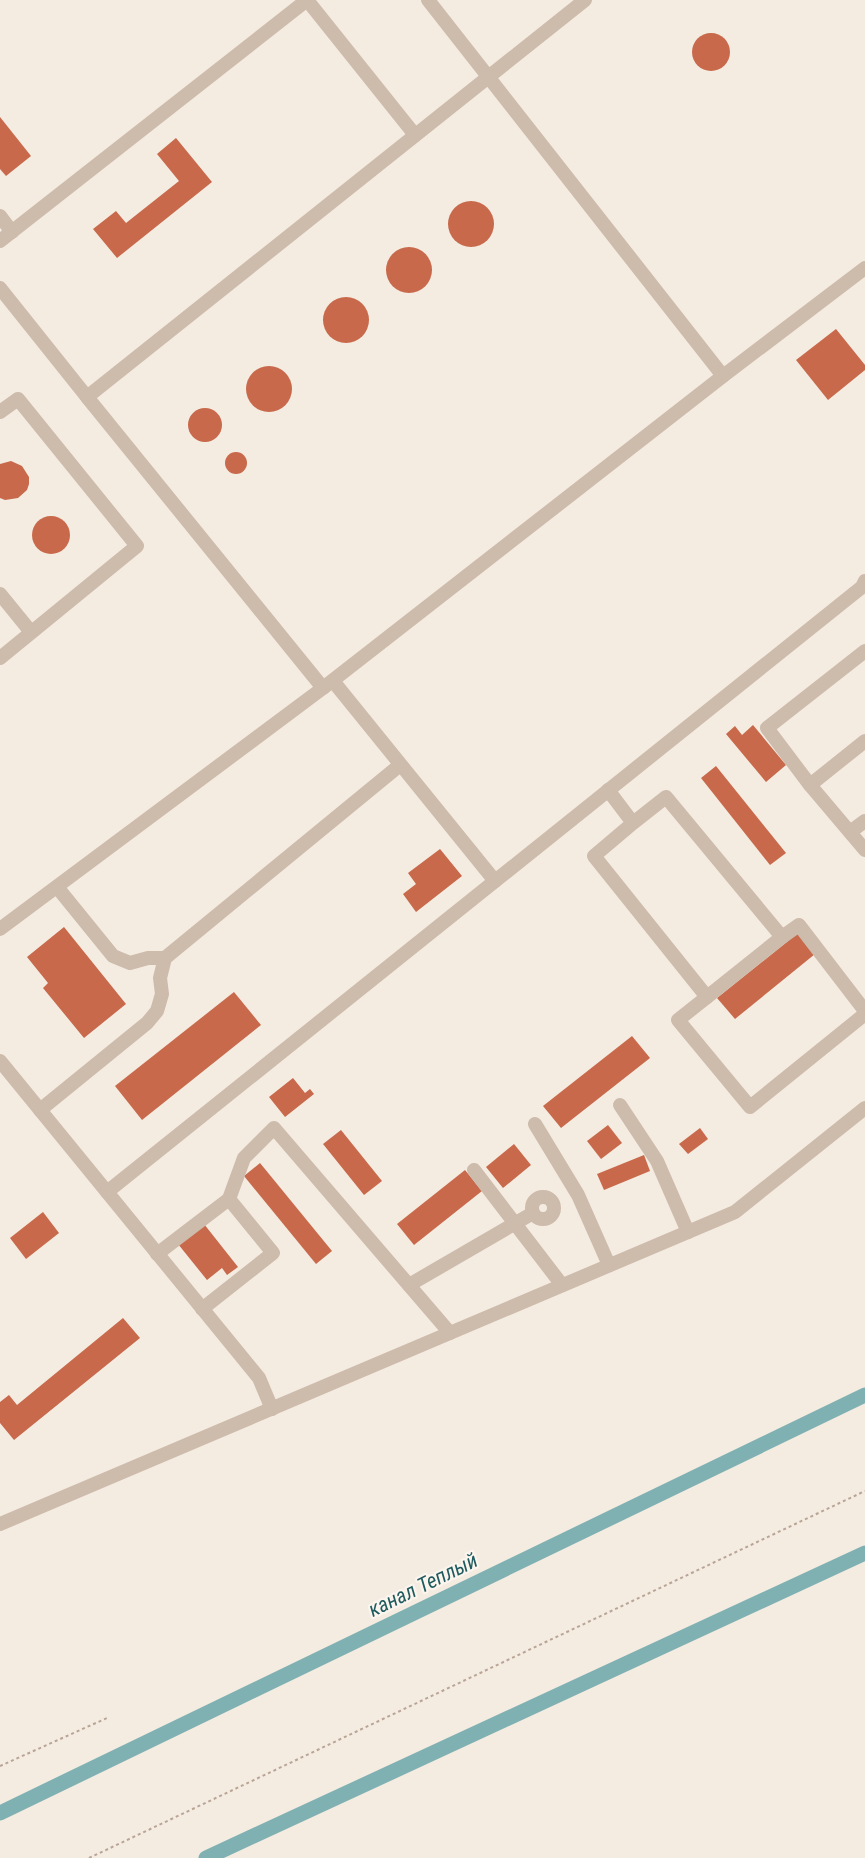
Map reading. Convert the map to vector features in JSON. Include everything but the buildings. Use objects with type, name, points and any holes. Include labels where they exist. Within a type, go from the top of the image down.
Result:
[{"type":"lane","points":[[0,241],[307,0],[415,135]]},
{"type":"lane","points":[[428,0],[723,376]]},
{"type":"lane","points":[[87,397],[585,0]]},
{"type":"lane","points":[[0,216],[12,232]]},
{"type":"lane","points":[[0,929],[328,685],[865,268]]},
{"type":"lane","points":[[0,288],[87,397],[328,685],[400,765],[495,881]]},
{"type":"lane","points":[[0,412],[18,399],[137,546],[0,658]]},
{"type":"lane","points":[[106,1192],[862,587],[865,581]]},
{"type":"lane","points":[[0,594],[31,632]]},
{"type":"lane","points":[[865,651],[767,728],[810,785],[865,850]]},
{"type":"lane","points":[[810,785],[865,741]]},
{"type":"lane","points":[[40,1110],[147,1023],[157,1011],[162,994],[160,978],[165,958],[400,765]]},
{"type":"lane","points":[[608,790],[633,824]]},
{"type":"lane","points":[[707,997],[594,856],[666,797],[782,937]]},
{"type":"lane","points":[[850,832],[865,821]]},
{"type":"lane","points":[[57,887],[113,956],[130,963],[148,958],[165,958]]},
{"type":"lane","points":[[799,925],[865,1012],[750,1107],[678,1020],[782,937],[799,925]]},
{"type":"lane","points":[[0,1061],[259,1378],[272,1409]]},
{"type":"lane","points":[[620,1105],[657,1161],[688,1232]]},
{"type":"lane","points":[[0,1524],[735,1212],[865,1108]]},
{"type":"lane","points":[[535,1124],[578,1195],[609,1265]]},
{"type":"lane","points":[[157,1254],[229,1199],[244,1158],[274,1128],[450,1333]]},
{"type":"lane","points":[[474,1170],[562,1285]]},
{"type":"lane","points":[[202,1309],[273,1253],[229,1199]]},
{"type":"lane","points":[[409,1285],[533,1213]]},
{"type":"path","points":[[89,1858],[865,1491]]},
{"type":"path","points":[[0,1766],[107,1718]]},
{"type":"waterway","name":"канал Теплый","points":[[0,1813],[865,1395]]},
{"type":"waterway","name":"канал Теплый","points":[[206,1858],[865,1553]]}]
